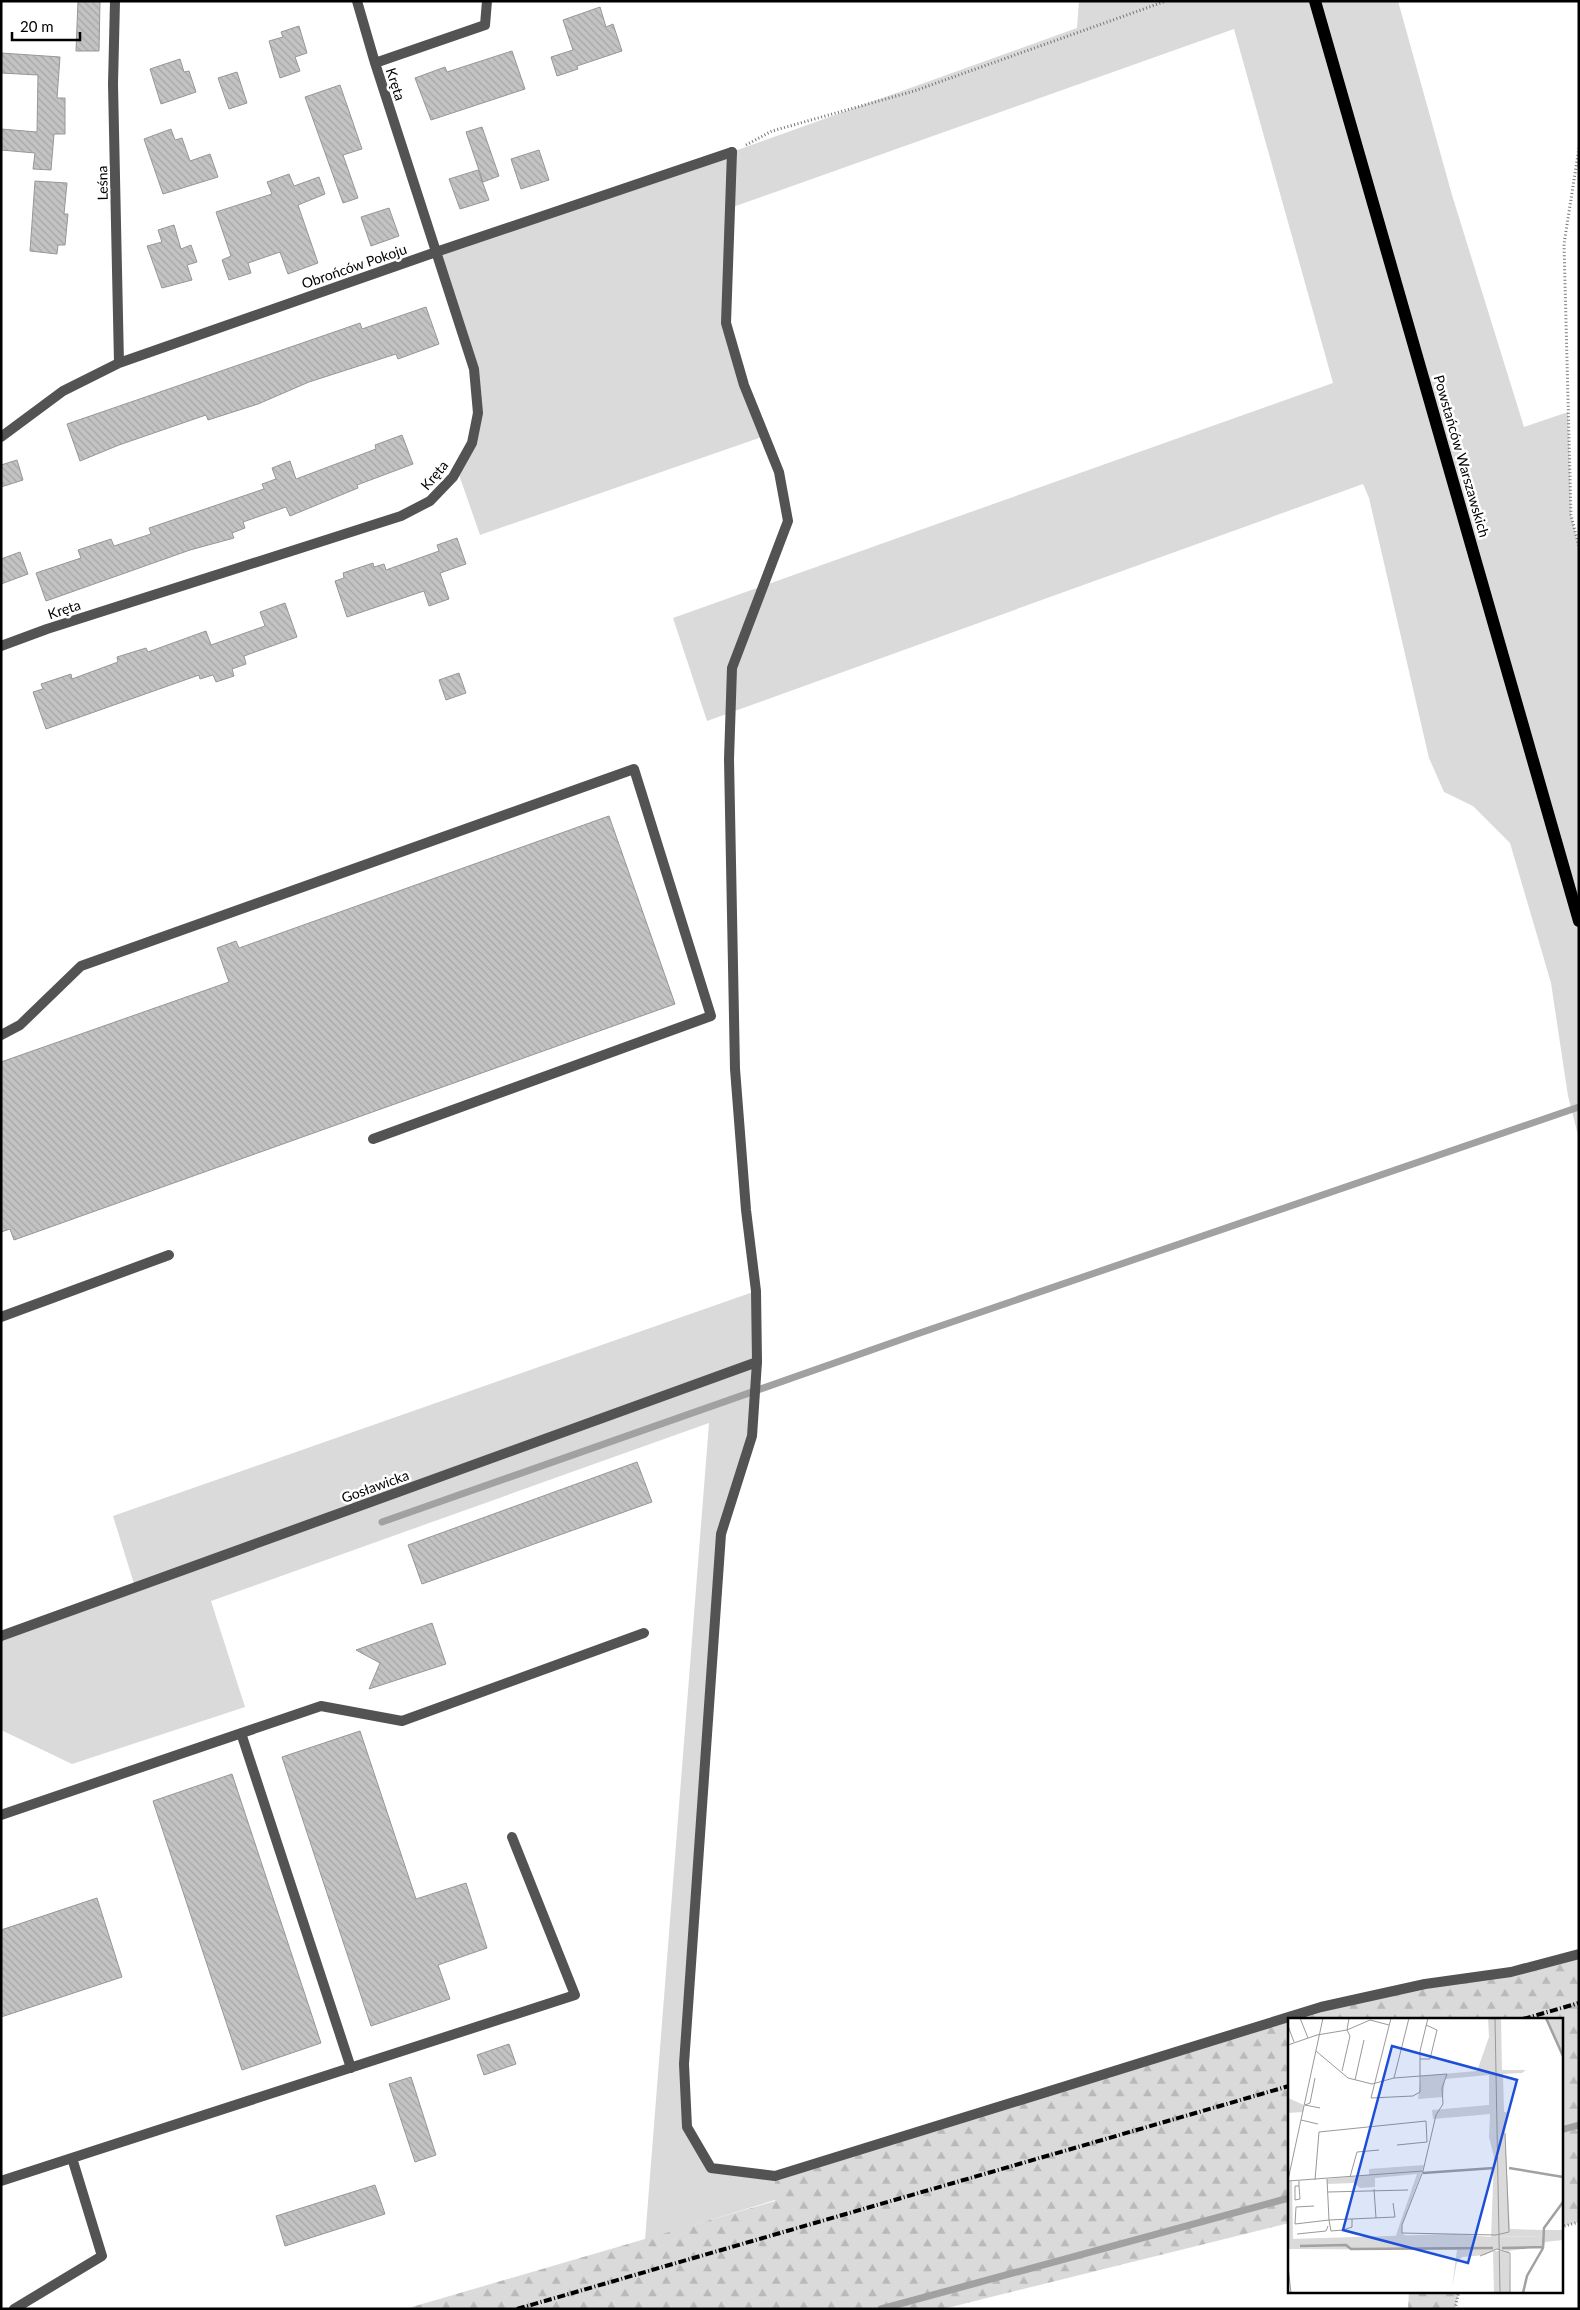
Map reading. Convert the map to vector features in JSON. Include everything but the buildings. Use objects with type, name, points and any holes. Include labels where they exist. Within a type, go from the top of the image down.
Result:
[{"type":"main road","name":"Powstańców Warszawskich","points":[[1314,1],[1579,920]]},
{"type":"street","name":"Leśna","points":[[115,1],[113,84],[120,363]]},
{"type":"street","name":"Kręta","points":[[1,646],[48,629],[401,516],[430,501],[453,477],[472,443],[478,413],[474,369],[375,63],[357,1]]},
{"type":"street","name":"Kręta","points":[[375,63],[485,25],[486,1]]},
{"type":"street","name":"Obrońców Pokoju","points":[[1,437],[63,391],[120,363],[436,252],[732,152]]},
{"type":"street","points":[[732,152],[726,323],[744,385],[779,472],[788,520],[732,668],[729,759],[735,1069],[746,1210],[756,1291],[757,1362],[752,1436],[722,1534],[684,2064],[687,2127],[711,2168],[775,2176],[1320,2007],[1425,1984],[1511,1972],[1579,1954]]},
{"type":"street","points":[[1,1035],[20,1025],[81,966],[634,768],[712,1016],[374,1139]]},
{"type":"street","points":[[1,1317],[169,1255]]},
{"type":"street","name":"Gosławicka","points":[[1,1636],[757,1362]]},
{"type":"street","points":[[1,1815],[321,1706],[402,1721],[644,1633]]},
{"type":"street","points":[[241,1734],[351,2068]]},
{"type":"street","points":[[1,2181],[575,1995],[512,1836]]},
{"type":"street","points":[[14,2309],[102,2256],[72,2158]]},
{"type":"path","points":[[732,152],[772,132],[914,91],[1166,1]]},
{"type":"path","points":[[1579,148],[1564,244],[1571,515],[1579,547]]},
{"type":"path","points":[[1562,2228],[1579,2222]]},
{"type":"path","points":[[1455,2309],[1460,2292]]},
{"type":"green space","points":[[1079,1],[1398,1],[1452,195],[1524,427],[1568,412],[1571,515],[1579,547],[1579,1139],[1568,1096],[1551,983],[1510,843],[1473,806],[1444,792],[1429,758],[1369,498],[1363,484],[707,721],[673,618],[1333,383],[1234,29],[730,208],[726,323],[765,436],[480,535],[457,469],[472,443],[474,369],[436,252],[732,152],[1077,28]]},
{"type":"green space","points":[[756,1291],[752,1436],[721,1534],[684,2064],[687,2127],[711,2167],[775,2176],[775,2200],[645,2240],[709,1423],[211,1601],[245,1707],[72,1764],[1,1730],[1,1636],[135,1587],[113,1516]]},
{"type":"green space","points":[[1579,1954],[1579,2222],[1562,2227],[1562,2018],[1288,2018],[1288,2223],[943,2309],[405,2309],[775,2201],[775,2176],[1320,2007]]},
{"type":"green space","points":[[1409,2292],[1459,2292],[1455,2309],[1408,2309]]},
{"type":"waterway","points":[[382,1522],[914,1335],[1579,1107]]},
{"type":"waterway","points":[[1562,2130],[1579,2125]]},
{"type":"waterway","points":[[881,2309],[1288,2198]]},
{"type":"railway","points":[[1526,2018],[1579,2003]]},
{"type":"railway","points":[[517,2309],[1288,2086]]}]
